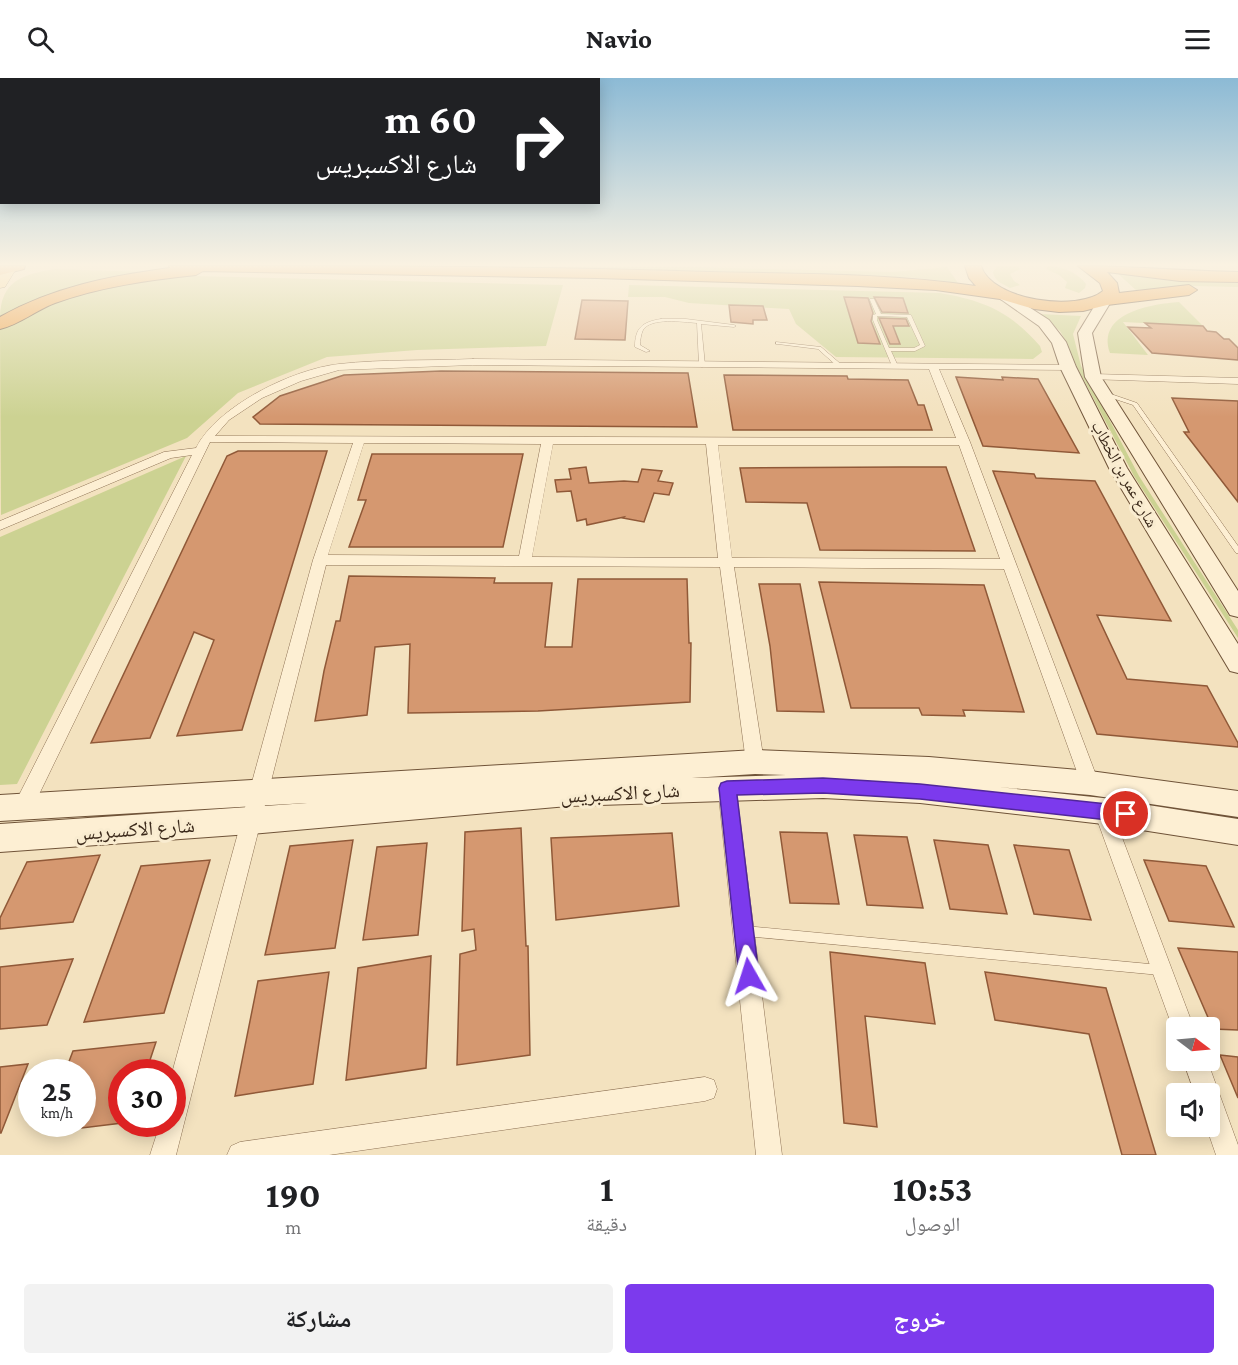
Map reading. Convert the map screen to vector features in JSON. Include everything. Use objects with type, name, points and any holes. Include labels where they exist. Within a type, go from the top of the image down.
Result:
[{"type":"highway","points":[[0,324],[16,316]]},
{"type":"street","name":"شارع عمر بن الخطاب","points":[[1034,316],[1053,332],[1059,342],[1068,367],[1118,468],[1238,664]]},
{"type":"street","name":"شارع عمر بن الخطاب","points":[[1095,316],[1085,333],[1097,385],[1238,609]]},
{"type":"street","points":[[12,807],[206,439],[225,418],[258,396],[297,379],[338,367],[379,363],[1068,367]]},
{"type":"street","points":[[933,366],[1010,564],[1090,783]]},
{"type":"street","points":[[1097,385],[1238,381]]},
{"type":"street","points":[[186,1068],[320,560],[360,438]]},
{"type":"street","points":[[206,439],[964,442]]},
{"type":"street","points":[[525,559],[548,440]]},
{"type":"street","points":[[712,442],[726,563],[755,762]]},
{"type":"street","points":[[0,526],[168,455],[199,451]]},
{"type":"street","points":[[320,560],[525,559],[726,563],[1010,564]]},
{"type":"street","points":[[12,807],[257,794],[755,762],[929,769],[1090,783],[1238,804]]},
{"type":"street","name":"شارع الاكسبريس","points":[[1,841],[568,794],[823,786],[920,791],[1103,811],[1238,832]]},
{"type":"street","points":[[727,788],[769,1155]]},
{"type":"street","points":[[1103,811],[1179,1017]]},
{"type":"street","points":[[240,1155],[705,1089]]},
{"type":"street","points":[[1220,1130],[1229,1155]]},
{"type":"street","points":[[163,1155],[168,1137]]},
{"type":"lane","points":[[875,316],[895,366]]},
{"type":"lane","points":[[888,349],[915,350],[923,346],[909,316]]},
{"type":"lane","points":[[648,351],[637,346],[641,329],[645,325],[661,320],[734,327]]},
{"type":"lane","points":[[699,322],[702,365]]},
{"type":"lane","points":[[778,343],[819,348],[840,366]]},
{"type":"lane","points":[[1097,385],[1135,404],[1238,551]]},
{"type":"lane","points":[[744,931],[1162,970]]},
{"type":"green space","points":[[23,316],[554,316],[546,346],[417,350],[327,357],[238,393],[187,438],[1,515],[0,328]]},
{"type":"green space","points":[[792,316],[1007,316],[1029,334],[1040,346],[1042,352],[1033,359],[836,357],[796,324]]},
{"type":"green space","points":[[1042,316],[1081,316],[1073,334],[1081,366],[1139,476],[1238,630],[1238,638],[1134,476],[1060,331]]},
{"type":"green space","points":[[1124,316],[1193,316],[1203,326],[1123,322],[1148,355],[1110,353],[1108,339],[1111,328]]},
{"type":"green space","points":[[186,456],[17,784],[0,785],[0,537]]},
{"type":"building","points":[[579,316],[627,316],[625,340],[575,339]]},
{"type":"building","points":[[730,316],[766,316],[767,320],[753,320],[753,324],[731,322]]},
{"type":"building","points":[[850,316],[872,316],[871,321],[880,344],[858,343]]},
{"type":"building","points":[[879,318],[906,319],[909,326],[893,326],[900,344],[890,344]]},
{"type":"building","points":[[1145,323],[1203,326],[1207,331],[1216,332],[1224,339],[1229,339],[1238,348],[1238,360],[1152,353],[1128,327],[1151,328]]},
{"type":"building","points":[[441,371],[688,373],[697,427],[260,424],[253,417],[280,396],[344,375]]},
{"type":"building","points":[[724,375],[847,376],[848,379],[908,380],[918,405],[924,405],[932,430],[733,430]]},
{"type":"building","points":[[956,377],[1003,380],[1002,377],[1038,379],[1079,453],[983,446]]},
{"type":"building","points":[[1172,398],[1238,401],[1238,502],[1184,432],[1189,432]]},
{"type":"building","points":[[238,451],[327,451],[242,730],[177,736],[214,640],[194,632],[150,738],[91,743],[227,456]]},
{"type":"building","points":[[372,454],[523,454],[503,547],[349,547],[366,500],[358,500]]},
{"type":"building","points":[[586,467],[589,483],[638,482],[642,469],[662,471],[658,481],[673,483],[669,495],[654,493],[644,522],[624,517],[587,525],[586,519],[577,521],[571,491],[557,492],[555,480],[571,479],[569,469]]},
{"type":"building","points":[[946,467],[975,551],[820,550],[807,503],[746,502],[740,468]]},
{"type":"building","points":[[993,471],[1034,474],[1036,478],[1095,481],[1171,621],[1097,615],[1127,679],[1207,686],[1238,743],[1238,747],[1097,734]]},
{"type":"building","points":[[349,576],[495,578],[494,583],[552,583],[545,647],[572,647],[578,579],[687,579],[689,643],[691,643],[690,702],[538,711],[408,713],[410,644],[375,647],[367,715],[315,721],[324,671],[336,621],[340,621]]},
{"type":"building","points":[[819,582],[984,585],[1024,712],[963,710],[965,716],[922,715],[919,708],[851,708]]},
{"type":"building","points":[[759,584],[800,584],[824,712],[777,711],[770,646]]},
{"type":"building","points":[[521,828],[526,946],[528,946],[530,1055],[457,1065],[460,954],[476,950],[474,929],[462,931],[465,832]]},
{"type":"building","points":[[780,832],[827,833],[839,904],[790,903]]},
{"type":"building","points":[[672,833],[679,906],[556,920],[551,838]]},
{"type":"building","points":[[854,835],[907,837],[923,908],[867,905]]},
{"type":"building","points":[[353,840],[335,948],[265,955],[290,846]]},
{"type":"building","points":[[934,840],[988,845],[1007,914],[950,909]]},
{"type":"building","points":[[427,843],[418,935],[363,940],[377,847]]},
{"type":"building","points":[[1014,845],[1069,850],[1091,920],[1034,914]]},
{"type":"building","points":[[100,855],[73,922],[0,929],[0,918],[27,862]]},
{"type":"building","points":[[210,860],[164,1013],[84,1022],[141,866]]},
{"type":"building","points":[[1144,860],[1206,866],[1234,927],[1169,921]]},
{"type":"building","points":[[1178,948],[1238,952],[1238,1030],[1220,1029],[1220,1017],[1208,1017]]},
{"type":"building","points":[[830,952],[925,963],[935,1024],[865,1016],[877,1127],[844,1123]]},
{"type":"building","points":[[431,956],[426,1068],[346,1080],[358,968]]},
{"type":"building","points":[[73,959],[47,1025],[0,1029],[0,967]]},
{"type":"building","points":[[329,972],[313,1084],[235,1096],[258,981]]},
{"type":"building","points":[[985,972],[1106,988],[1156,1155],[1122,1155],[1089,1034],[995,1020]]},
{"type":"building","points":[[156,1042],[150,1059],[108,1059],[108,1125],[96,1126],[96,1059],[70,1059],[73,1051]]},
{"type":"building","points":[[1220,1055],[1238,1057],[1238,1098]]},
{"type":"building","points":[[18,1065],[18,1090],[1,1133],[0,1133],[0,1067]]},
{"type":"route","points":[[749,976],[727,788],[823,786],[920,791],[1126,814]]}]
